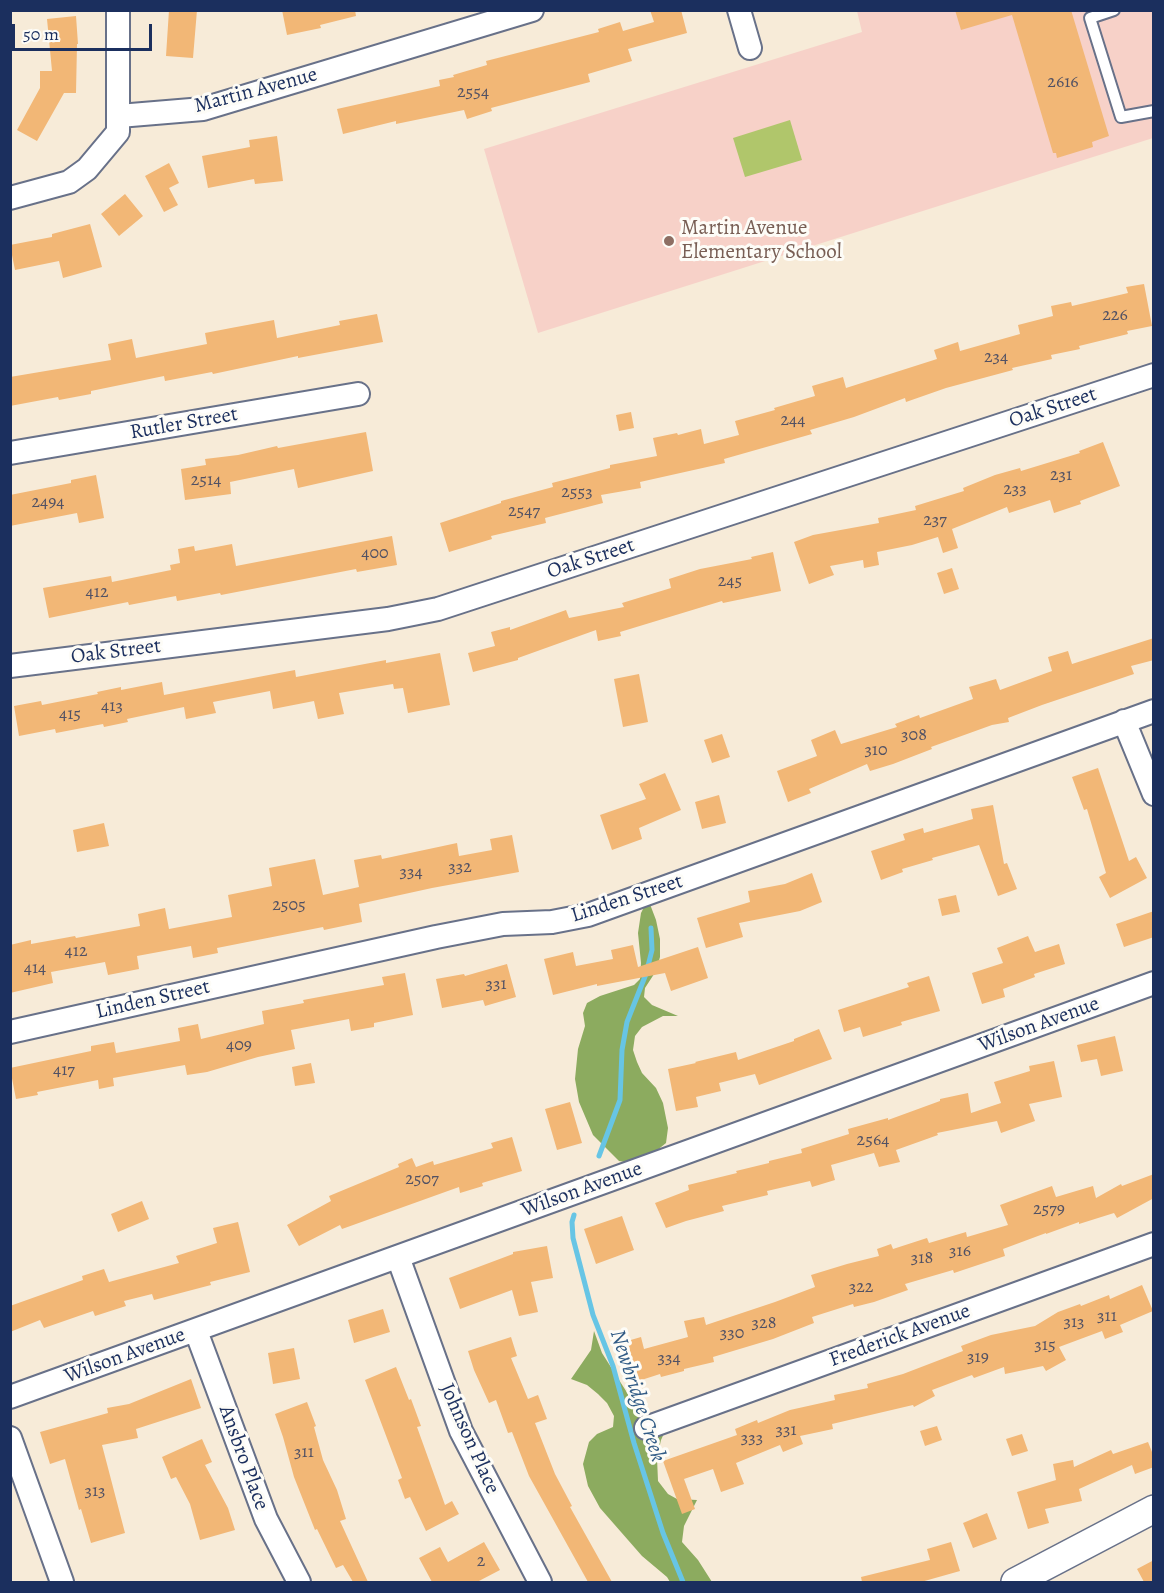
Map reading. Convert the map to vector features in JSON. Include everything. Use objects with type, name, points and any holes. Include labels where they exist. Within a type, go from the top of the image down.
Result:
[{"type":"street","points":[[10,198],[69,182],[87,170],[118,132],[118,10]]},
{"type":"street","name":"Martin Avenue","points":[[119,116],[203,109],[532,10]]},
{"type":"street","points":[[740,10],[750,48]]},
{"type":"street","name":"Oak Street","points":[[10,666],[388,619],[438,609],[1154,375]]},
{"type":"street","name":"Rutler Street","points":[[10,453],[358,394]]},
{"type":"street","name":"Linden Street","points":[[10,1032],[436,937],[503,924],[552,922],[588,915],[1154,711]]},
{"type":"street","points":[[1124,721],[1154,794]]},
{"type":"street","name":"Wilson Avenue","points":[[10,1397],[1154,983]]},
{"type":"street","name":"Frederick Avenue","points":[[646,1428],[1154,1244]]},
{"type":"street","name":"Johnson Place","points":[[398,1257],[461,1431],[540,1582]]},
{"type":"street","name":"Ansbro Place","points":[[196,1331],[266,1519],[299,1582]]},
{"type":"street","points":[[10,1438],[62,1582]]},
{"type":"street","points":[[1015,1582],[1154,1509]]},
{"type":"lane","points":[[1114,10],[1090,18],[1121,117],[1154,111]]},
{"type":"shaded area","name":"Martin Avenue Elementary School","points":[[857,11],[1153,11],[1153,138],[538,333],[484,149],[862,32]]},
{"type":"green space","points":[[790,120],[802,160],[745,177],[733,138]]},
{"type":"green space","points":[[648,899],[660,939],[660,957],[656,971],[645,988],[644,997],[652,1005],[678,1016],[663,1016],[642,1027],[635,1036],[633,1050],[637,1062],[642,1073],[656,1088],[663,1103],[668,1128],[666,1143],[650,1156],[631,1163],[619,1161],[593,1135],[579,1102],[575,1079],[578,1049],[585,1026],[583,1013],[587,1003],[600,996],[634,985],[640,979],[638,933],[641,913]]},
{"type":"green space","points":[[594,1331],[602,1353],[638,1410],[646,1420],[667,1427],[657,1458],[658,1481],[668,1494],[677,1499],[697,1500],[684,1526],[682,1542],[698,1560],[712,1582],[670,1582],[642,1556],[600,1508],[588,1486],[583,1464],[589,1442],[597,1434],[613,1427],[614,1416],[607,1403],[598,1394],[587,1385],[571,1379],[591,1350]]},
{"type":"building","points":[[169,10],[197,10],[193,58],[166,56]]},
{"type":"building","points":[[282,10],[355,10],[356,16],[320,25],[321,28],[287,35]]},
{"type":"building","points":[[650,10],[681,10],[687,33],[628,49],[632,61],[588,74],[590,82],[491,108],[492,111],[467,119],[464,110],[396,124],[396,121],[343,134],[337,109],[440,86],[439,80],[487,65],[486,61],[599,32],[598,29],[620,22],[623,31],[654,22]]},
{"type":"building","points":[[955,10],[1071,10],[1109,136],[1092,142],[1093,147],[1057,158],[1056,153],[1053,153],[1012,15],[961,30]]},
{"type":"building","points":[[76,16],[78,44],[76,93],[64,93],[37,141],[17,130],[40,88],[40,71],[52,71],[47,19]]},
{"type":"building","points":[[277,136],[283,181],[255,184],[254,179],[208,188],[202,156],[250,147],[249,140]]},
{"type":"building","points":[[169,163],[179,183],[169,188],[178,205],[164,212],[145,176]]},
{"type":"building","points":[[125,194],[143,216],[119,236],[101,214]]},
{"type":"building","points":[[90,224],[102,267],[63,278],[59,261],[15,270],[10,245],[52,237],[52,234]]},
{"type":"building","points":[[1144,284],[1152,326],[1127,331],[1128,334],[1079,346],[1080,349],[1051,355],[1052,359],[1012,368],[1013,370],[946,388],[906,402],[905,398],[810,430],[812,434],[724,459],[725,463],[640,482],[641,488],[601,495],[603,503],[545,518],[546,523],[491,536],[492,539],[449,552],[440,523],[501,503],[501,501],[553,487],[552,483],[610,468],[610,465],[657,456],[653,438],[701,429],[704,444],[739,435],[735,421],[815,396],[812,386],[843,377],[846,388],[937,359],[934,350],[958,342],[960,351],[1020,334],[1018,325],[1053,316],[1051,306],[1071,302],[1072,306],[1128,293],[1126,287]]},
{"type":"building","points":[[377,314],[383,342],[298,358],[298,356],[213,374],[212,372],[165,381],[164,376],[91,391],[91,394],[59,400],[58,397],[10,406],[10,377],[111,360],[108,344],[132,339],[136,358],[207,344],[205,333],[274,320],[277,338],[340,325],[339,321]]},
{"type":"building","points":[[631,412],[634,428],[619,431],[616,415]]},
{"type":"building","points":[[366,432],[373,471],[298,488],[294,469],[230,482],[231,494],[185,500],[181,469],[206,465],[205,459]]},
{"type":"building","points":[[1103,442],[1120,486],[1080,501],[1081,504],[1054,513],[1050,500],[1009,513],[1007,507],[952,529],[958,548],[943,553],[938,537],[877,552],[879,565],[864,568],[863,560],[830,566],[834,575],[809,584],[794,542],[813,535],[879,523],[878,518],[916,510],[915,506],[964,491],[963,488],[995,475],[1020,468],[1021,471],[1080,453],[1079,451]]},
{"type":"building","points":[[96,475],[104,518],[79,523],[77,513],[10,526],[10,495],[71,483],[71,480]]},
{"type":"building","points":[[392,536],[397,565],[357,572],[356,569],[221,595],[220,593],[177,601],[176,596],[129,605],[128,602],[49,618],[43,588],[111,576],[112,582],[171,570],[170,565],[180,563],[178,549],[194,546],[195,551],[232,544],[236,566]]},
{"type":"building","points":[[773,552],[781,591],[723,603],[722,601],[620,632],[621,636],[598,641],[596,630],[518,658],[518,660],[473,672],[468,653],[495,646],[491,632],[510,627],[510,630],[566,610],[569,618],[624,607],[622,603],[671,588],[669,579],[700,569],[752,559],[751,557]]},
{"type":"building","points":[[952,568],[959,589],[944,594],[937,573]]},
{"type":"building","points":[[1154,638],[1154,660],[1131,666],[1134,674],[1042,705],[1008,718],[1009,722],[992,725],[931,747],[932,749],[893,764],[870,771],[867,764],[809,789],[811,793],[788,802],[777,771],[817,756],[811,740],[835,730],[841,744],[897,727],[895,724],[919,715],[920,718],[973,699],[969,687],[996,679],[1000,690],[1052,671],[1048,657],[1068,651],[1072,664]]},
{"type":"building","points":[[440,653],[450,705],[408,713],[403,688],[394,689],[393,684],[339,693],[344,714],[318,719],[314,701],[273,709],[270,691],[213,702],[216,713],[186,719],[184,707],[127,719],[128,722],[104,727],[103,724],[56,733],[55,729],[19,736],[14,706],[41,701],[42,705],[121,687],[121,690],[162,682],[164,695],[295,670],[296,677],[386,660],[386,663]]},
{"type":"building","points":[[639,674],[648,722],[623,727],[614,679]]},
{"type":"building","points":[[722,734],[730,757],[712,763],[704,740]]},
{"type":"building","points":[[1098,768],[1129,861],[1136,857],[1147,878],[1110,898],[1099,877],[1106,873],[1087,809],[1084,810],[1072,777]]},
{"type":"building","points":[[665,773],[681,810],[639,828],[642,839],[612,850],[600,815],[646,799],[639,784]]},
{"type":"building","points":[[719,795],[726,823],[702,829],[695,802]]},
{"type":"building","points":[[993,805],[1004,864],[1007,863],[1017,889],[998,896],[979,845],[932,858],[933,860],[902,869],[903,872],[881,880],[871,851],[905,840],[903,834],[923,828],[924,833],[973,819],[971,809]]},
{"type":"building","points":[[104,823],[109,846],[77,852],[73,830]]},
{"type":"building","points":[[512,835],[519,872],[359,904],[362,922],[324,930],[323,927],[217,948],[218,953],[193,958],[191,946],[137,956],[139,969],[108,975],[105,962],[51,972],[53,983],[10,993],[10,945],[31,940],[31,944],[75,936],[76,938],[140,926],[138,914],[165,908],[169,929],[232,917],[228,895],[272,886],[269,868],[315,859],[323,895],[359,887],[354,860],[381,855],[382,859],[457,843],[459,856],[492,850],[490,839]]},
{"type":"building","points":[[812,873],[822,902],[800,911],[739,923],[743,937],[706,948],[697,918],[750,902],[748,891],[785,884]]},
{"type":"building","points":[[956,895],[960,912],[942,916],[938,899]]},
{"type":"building","points":[[1154,911],[1154,937],[1124,947],[1116,924]]},
{"type":"building","points":[[1028,936],[1035,952],[1059,944],[1065,964],[1034,974],[1035,977],[1003,989],[1005,997],[982,1004],[972,973],[1003,963],[997,948]]},
{"type":"building","points":[[633,945],[638,967],[698,947],[708,978],[671,991],[665,973],[597,986],[597,984],[553,995],[544,959],[573,952],[576,966],[613,959],[611,950]]},
{"type":"building","points":[[507,964],[516,997],[485,1006],[483,1000],[442,1008],[436,979],[464,974],[465,976]]},
{"type":"building","points":[[405,973],[413,1015],[374,1023],[374,1027],[351,1031],[349,1019],[291,1030],[295,1049],[207,1072],[187,1075],[185,1065],[113,1078],[114,1086],[99,1089],[98,1080],[37,1092],[38,1095],[16,1099],[10,1068],[91,1051],[91,1046],[114,1042],[116,1053],[180,1041],[178,1028],[198,1024],[201,1039],[264,1024],[262,1011],[304,1003],[303,1000],[384,985],[382,977]]},
{"type":"building","points":[[929,976],[940,1011],[901,1022],[902,1025],[863,1037],[860,1027],[844,1032],[838,1010],[909,987],[907,983]]},
{"type":"building","points":[[819,1029],[832,1059],[759,1085],[755,1074],[719,1083],[721,1091],[696,1097],[698,1107],[676,1111],[668,1069],[736,1052],[738,1060],[794,1041],[794,1039]]},
{"type":"building","points":[[1115,1036],[1123,1071],[1101,1076],[1097,1059],[1081,1062],[1077,1045]]},
{"type":"building","points":[[1054,1061],[1062,1097],[1029,1104],[1035,1121],[1001,1133],[997,1121],[937,1133],[938,1135],[896,1150],[900,1162],[879,1167],[874,1153],[831,1165],[835,1180],[812,1187],[810,1181],[767,1191],[768,1195],[722,1206],[724,1211],[666,1228],[655,1203],[689,1190],[688,1185],[802,1153],[801,1149],[849,1134],[848,1129],[888,1118],[888,1120],[940,1101],[940,1099],[968,1093],[971,1113],[1001,1103],[994,1082],[1030,1071],[1029,1066]]},
{"type":"building","points":[[311,1063],[315,1083],[295,1086],[292,1067]]},
{"type":"building","points":[[570,1102],[582,1143],[557,1150],[545,1109]]},
{"type":"building","points":[[512,1137],[522,1171],[482,1183],[483,1186],[460,1193],[459,1187],[342,1229],[340,1225],[299,1246],[287,1225],[331,1201],[329,1196],[399,1167],[398,1164],[412,1158],[416,1167],[433,1161],[434,1165],[493,1148],[491,1143]]},
{"type":"building","points":[[1154,1174],[1154,1198],[1117,1218],[1114,1213],[1046,1233],[1003,1249],[1005,1256],[954,1273],[953,1270],[905,1284],[908,1290],[874,1302],[854,1307],[853,1304],[812,1317],[814,1323],[773,1339],[713,1357],[714,1362],[661,1377],[660,1374],[629,1384],[617,1344],[641,1337],[644,1349],[688,1337],[684,1321],[704,1317],[706,1325],[775,1302],[815,1287],[811,1275],[879,1256],[877,1249],[891,1244],[893,1249],[927,1238],[929,1243],[966,1232],[967,1237],[1008,1225],[1000,1205],[1052,1186],[1056,1197],[1093,1186],[1096,1198],[1121,1184],[1122,1186]]},
{"type":"building","points":[[142,1201],[149,1219],[118,1232],[111,1214]]},
{"type":"building","points":[[622,1216],[634,1250],[596,1264],[584,1229]]},
{"type":"building","points":[[238,1222],[250,1272],[154,1300],[152,1294],[124,1301],[126,1306],[95,1316],[93,1311],[44,1328],[40,1320],[10,1332],[10,1306],[83,1280],[82,1276],[104,1269],[109,1282],[179,1263],[176,1256],[217,1243],[213,1228]]},
{"type":"building","points":[[547,1246],[553,1278],[531,1282],[538,1312],[519,1316],[512,1290],[460,1309],[449,1278],[513,1254],[513,1252]]},
{"type":"building","points":[[1142,1285],[1153,1311],[1120,1325],[1123,1332],[1105,1339],[1102,1331],[1059,1347],[1066,1360],[1046,1371],[1043,1366],[1005,1374],[1004,1367],[974,1378],[972,1375],[932,1390],[935,1396],[914,1407],[913,1405],[832,1424],[833,1429],[800,1436],[803,1444],[783,1452],[780,1445],[736,1463],[744,1484],[721,1492],[713,1469],[684,1479],[695,1509],[682,1514],[663,1461],[737,1435],[735,1429],[757,1420],[758,1423],[790,1410],[835,1400],[834,1395],[868,1388],[867,1384],[903,1374],[963,1351],[961,1346],[991,1335],[1035,1326],[1058,1312],[1109,1295],[1110,1299]]},
{"type":"building","points":[[383,1309],[390,1332],[354,1343],[348,1320]]},
{"type":"building","points":[[511,1337],[517,1356],[511,1358],[528,1399],[538,1395],[547,1419],[535,1423],[555,1474],[572,1506],[570,1507],[612,1582],[588,1582],[529,1476],[512,1432],[508,1433],[496,1400],[489,1403],[474,1370],[468,1351]]},
{"type":"building","points":[[294,1348],[300,1379],[273,1384],[268,1353]]},
{"type":"building","points":[[396,1367],[421,1426],[417,1427],[445,1505],[452,1501],[459,1514],[426,1531],[410,1497],[405,1499],[398,1480],[402,1478],[365,1380]]},
{"type":"building","points":[[191,1379],[201,1408],[136,1429],[138,1438],[102,1445],[125,1533],[91,1543],[65,1459],[50,1464],[40,1432],[108,1413],[107,1408],[129,1404]]},
{"type":"building","points":[[307,1402],[316,1426],[314,1427],[323,1460],[337,1490],[346,1519],[340,1521],[368,1582],[353,1582],[343,1565],[336,1568],[317,1529],[315,1530],[294,1477],[275,1414]]},
{"type":"building","points":[[937,1426],[942,1440],[925,1446],[920,1431]]},
{"type":"building","points":[[1022,1434],[1028,1451],[1012,1456],[1006,1439]]},
{"type":"building","points":[[202,1439],[212,1462],[205,1465],[228,1508],[235,1530],[200,1540],[190,1504],[176,1477],[171,1479],[162,1457]]},
{"type":"building","points":[[1148,1442],[1154,1457],[1154,1467],[1135,1474],[1132,1465],[1079,1489],[1082,1501],[1045,1509],[1049,1523],[1028,1529],[1017,1492],[1056,1480],[1053,1464],[1073,1460],[1074,1467],[1111,1450],[1113,1454]]},
{"type":"building","points":[[987,1513],[997,1539],[973,1548],[963,1523]]},
{"type":"building","points":[[484,1542],[500,1570],[477,1582],[432,1582],[419,1558],[440,1547],[448,1562]]},
{"type":"building","points":[[951,1542],[960,1571],[921,1582],[862,1582],[861,1577],[930,1560],[927,1549]]},
{"type":"building","points":[[1154,1560],[1154,1582],[1144,1582],[1137,1569]]},
{"type":"waterway","name":"Newbridge Creek","points":[[599,1156],[620,1100],[622,1050],[627,1022],[646,974],[652,950],[651,928]]},
{"type":"waterway","name":"Newbridge Creek","points":[[574,1215],[573,1238],[593,1315],[613,1366],[634,1443],[663,1533],[683,1582]]},
{"type":"place","name":"Martin Avenue Elementary School","points":[[669,241]]}]
